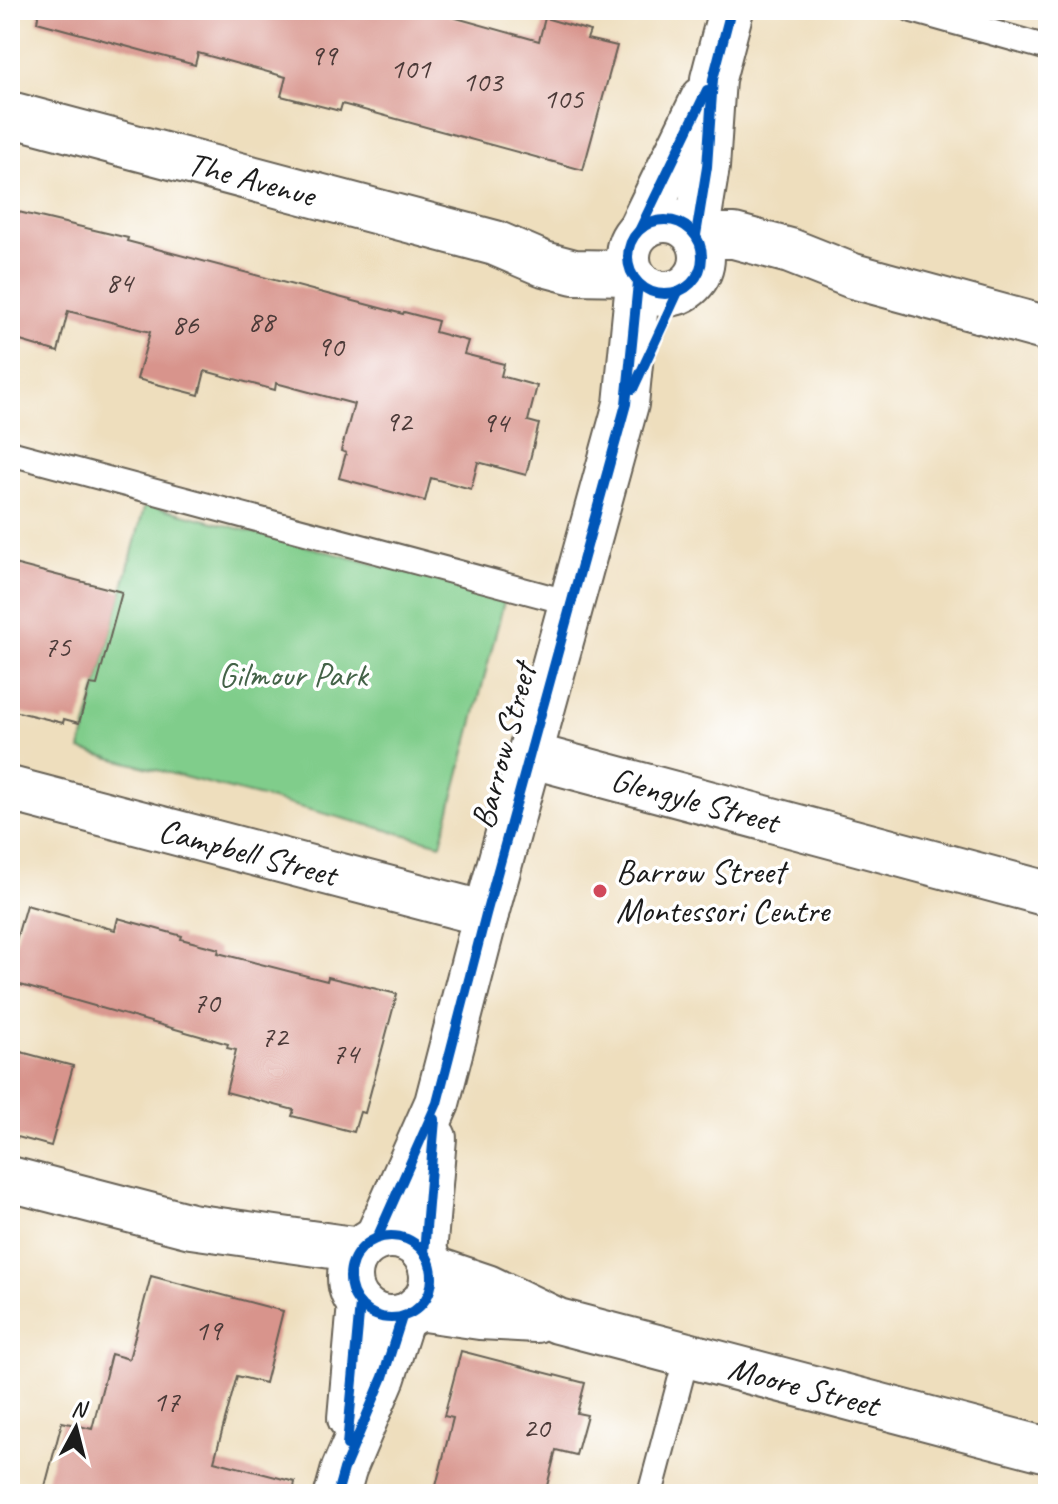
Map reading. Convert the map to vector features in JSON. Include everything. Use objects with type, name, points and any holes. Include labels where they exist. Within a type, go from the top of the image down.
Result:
[{"type":"street","name":"Barrow Street","points":[[340,1481],[419,1286],[437,1103],[664,258],[707,167],[713,79],[731,10]]},
{"type":"street","name":"The Avenue","points":[[10,114],[495,243],[546,242],[787,276],[853,276],[1048,329]]},
{"type":"street","name":"Glengyle Street","points":[[529,755],[1048,894]]},
{"type":"street","name":"Campbell Street","points":[[10,789],[486,914]]},
{"type":"street","name":"Barrow Street","points":[[340,1481],[356,1368],[362,1270],[437,1103]]},
{"type":"street","points":[[10,1179],[362,1270]]},
{"type":"street","points":[[390,1236],[403,1238],[419,1286],[379,1316],[368,1312],[362,1270],[390,1236]]},
{"type":"street","name":"Moore Street","points":[[419,1286],[480,1317],[558,1321],[1048,1450]]},
{"type":"lane","points":[[912,10],[1048,48]]},
{"type":"lane","points":[[10,453],[571,603]]},
{"type":"lane","points":[[650,1494],[687,1355]]},
{"type":"green space","name":"Gilmour Park","points":[[145,504],[505,598],[441,844],[80,750]]},
{"type":"building","points":[[39,10],[450,10],[449,16],[539,41],[545,18],[590,31],[587,39],[617,46],[583,170],[342,104],[340,111],[281,96],[286,77],[198,53],[195,65],[37,22]]},
{"type":"building","points":[[10,210],[128,238],[127,241],[438,321],[435,332],[468,341],[464,354],[504,364],[501,376],[537,386],[528,421],[539,424],[526,475],[478,462],[471,489],[431,478],[425,501],[339,478],[346,453],[341,451],[354,404],[276,383],[275,390],[205,371],[199,395],[137,379],[150,332],[68,311],[58,352],[10,338]]},
{"type":"building","points":[[10,563],[122,592],[97,685],[90,684],[79,723],[64,719],[63,723],[10,710]]},
{"type":"building","points":[[26,905],[115,930],[118,918],[182,936],[181,939],[219,949],[218,953],[327,981],[328,977],[397,994],[365,1113],[360,1112],[354,1132],[292,1116],[294,1110],[226,1092],[236,1050],[227,1048],[228,1044],[10,982],[10,961]]},
{"type":"building","points":[[10,1049],[73,1066],[51,1146],[10,1135]]},
{"type":"building","points":[[151,1276],[283,1311],[265,1383],[237,1376],[214,1461],[295,1482],[293,1494],[43,1494],[62,1422],[92,1429],[111,1354],[129,1359]]},
{"type":"building","points":[[461,1351],[585,1383],[577,1413],[587,1415],[576,1455],[556,1450],[545,1494],[434,1494],[453,1418],[444,1416]]},
{"type":"cycle path","points":[[696,235],[707,167],[713,79],[731,10]]},
{"type":"cycle path","points":[[640,229],[707,90]]},
{"type":"cycle path","points":[[658,220],[672,220],[686,226],[696,236],[702,257],[700,271],[686,288],[672,294],[658,294],[644,288],[634,278],[628,264],[628,250],[634,236],[644,226],[658,220]]},
{"type":"cycle path","points":[[377,1238],[437,1103],[626,404],[638,283]]},
{"type":"cycle path","points":[[633,389],[678,292]]},
{"type":"cycle path","points":[[424,1253],[435,1119]]},
{"type":"cycle path","points":[[391,1236],[407,1239],[420,1248],[429,1261],[432,1277],[429,1293],[420,1306],[407,1315],[391,1318],[375,1315],[362,1306],[353,1293],[350,1277],[353,1261],[362,1248],[375,1239],[391,1236]]},
{"type":"cycle path","points":[[347,1445],[360,1304]]},
{"type":"cycle path","points":[[337,1494],[344,1469],[383,1377],[402,1317]]},
{"type":"place","name":"Barrow Street Montessori Centre","points":[[600,891]]}]
